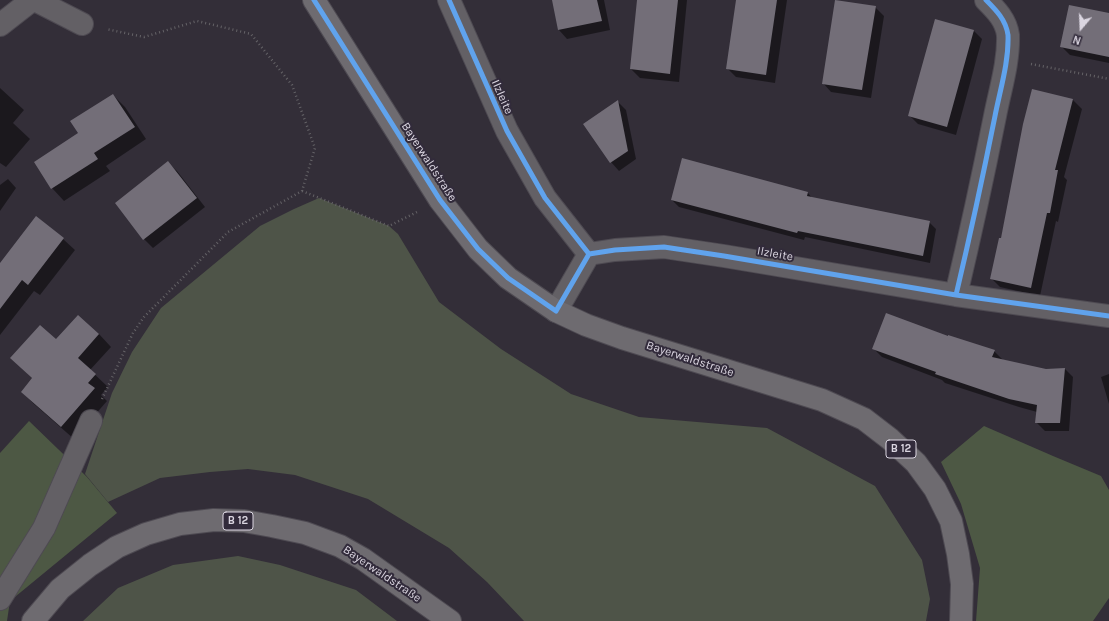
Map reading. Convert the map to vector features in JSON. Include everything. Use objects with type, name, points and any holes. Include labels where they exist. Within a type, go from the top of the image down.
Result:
[{"type":"main road","name":"Bayerwaldstraße","points":[[314,0],[440,200],[478,249],[508,278],[556,311],[586,325],[622,338],[822,400],[864,420],[890,438],[916,462],[934,489],[952,521],[962,584],[961,621]]},
{"type":"main road","name":"Bayerwaldstraße","points":[[33,621],[60,588],[117,547],[146,534],[180,524],[214,520],[244,521],[272,526],[305,533],[340,546],[363,559],[450,621]]},
{"type":"street","points":[[0,25],[32,0]]},
{"type":"street","points":[[35,0],[82,24]]},
{"type":"street","name":"Ilzleite","points":[[449,0],[507,131],[545,198],[590,254],[615,250],[664,247],[956,295],[1109,316]]},
{"type":"street","points":[[956,295],[980,191],[1007,59],[1008,35],[1005,23],[986,0]]},
{"type":"street","points":[[556,311],[590,254]]},
{"type":"street","points":[[0,599],[44,528],[92,422]]},
{"type":"path","points":[[82,24],[144,37],[197,21],[251,34],[292,85],[315,148],[302,191],[228,232],[144,317],[133,333],[92,422]]},
{"type":"path","points":[[1007,59],[1109,80]]},
{"type":"path","points":[[302,191],[389,226],[440,200]]},
{"type":"shaded area","points":[[319,198],[389,226],[398,234],[439,302],[501,349],[571,394],[639,417],[767,428],[875,486],[922,560],[930,599],[926,621],[524,621],[487,582],[449,548],[368,499],[295,475],[248,469],[160,478],[108,502],[85,474],[112,393],[132,352],[161,308],[260,226]]},
{"type":"shaded area","points":[[238,556],[280,565],[356,590],[397,621],[83,621],[118,588],[173,565]]},
{"type":"green space","points":[[29,421],[87,477],[117,513],[10,601],[7,621],[0,621],[0,453]]},
{"type":"green space","points":[[984,426],[1101,476],[1109,490],[1109,598],[1093,621],[976,621],[980,568],[961,504],[941,462]]},
{"type":"building","points":[[552,0],[597,0],[602,21],[558,30]]},
{"type":"building","points":[[637,0],[678,0],[670,74],[630,69]]},
{"type":"building","points":[[736,0],[777,0],[766,75],[726,69]]},
{"type":"building","points":[[835,0],[876,6],[862,90],[822,84]]},
{"type":"building","points":[[1069,5],[1109,13],[1109,57],[1060,47]]},
{"type":"building","points":[[935,19],[974,30],[947,127],[908,116]]},
{"type":"building","points":[[1032,89],[1073,99],[1055,170],[1058,170],[1050,213],[1047,213],[1031,288],[990,279],[999,238],[1001,238],[1023,124]]},
{"type":"building","points":[[113,94],[135,127],[94,153],[98,159],[51,189],[34,162],[78,133],[70,121]]},
{"type":"building","points":[[618,100],[628,151],[610,163],[583,124]]},
{"type":"building","points":[[682,158],[808,192],[807,196],[930,221],[923,256],[798,231],[797,233],[671,200]]},
{"type":"building","points":[[168,161],[197,198],[143,240],[115,203]]},
{"type":"building","points":[[36,216],[64,238],[28,285],[22,280],[0,309],[0,263]]},
{"type":"building","points":[[886,313],[948,336],[995,350],[992,357],[1046,369],[1065,368],[1060,423],[1035,423],[1037,405],[1009,399],[935,374],[936,372],[872,349]]},
{"type":"building","points":[[78,315],[99,334],[78,358],[96,374],[88,383],[95,388],[61,427],[21,392],[32,378],[10,358],[40,325],[56,339]]},
{"type":"cycle path","points":[[314,0],[440,200],[478,249],[508,278],[556,311],[589,254],[615,250],[664,247],[956,295],[1109,316]]},
{"type":"cycle path","points":[[449,0],[507,131],[545,198],[589,254]]},
{"type":"cycle path","points":[[956,295],[1004,76],[1007,55],[1007,30],[1003,20],[986,0]]}]
